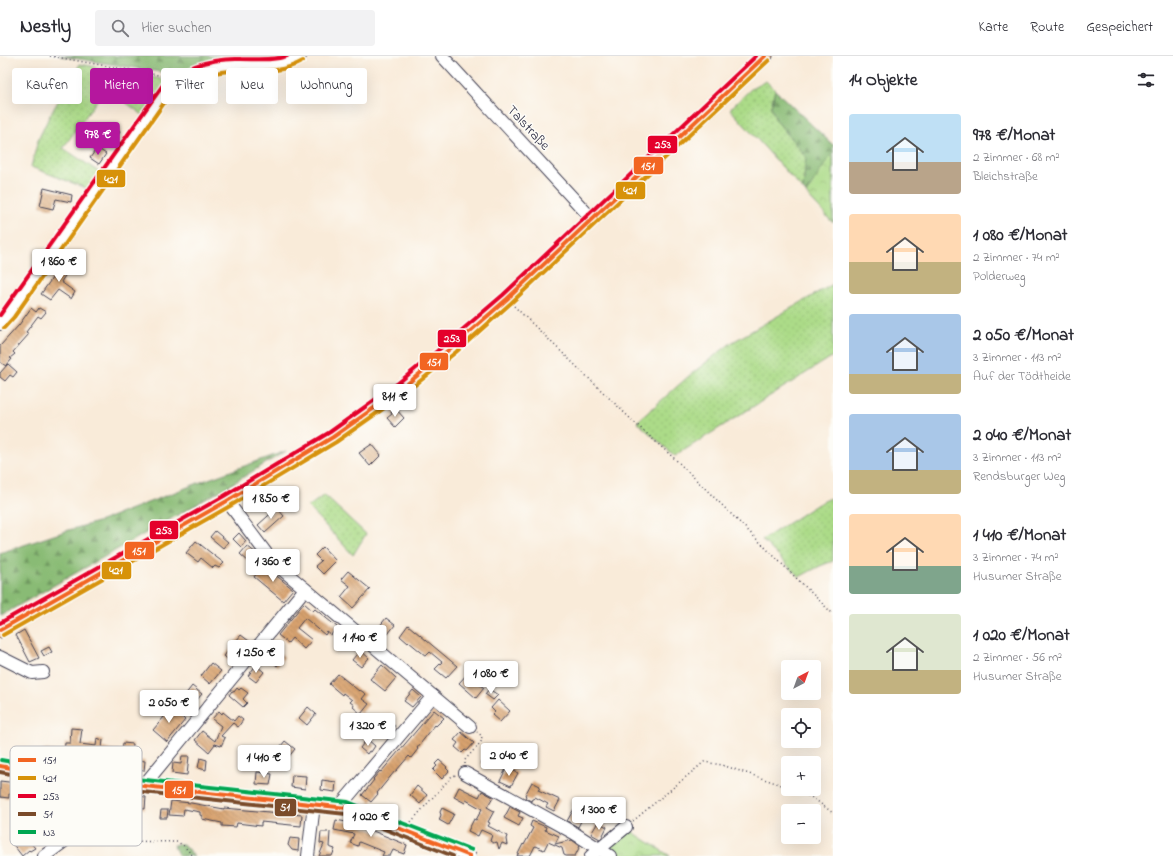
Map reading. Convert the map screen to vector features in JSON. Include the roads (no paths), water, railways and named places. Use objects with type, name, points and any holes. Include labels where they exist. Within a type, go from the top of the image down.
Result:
[{"type":"main road","points":[[0,630],[227,502],[333,437],[401,388],[452,347],[507,299],[593,220],[765,56]]},
{"type":"street","points":[[0,324],[5,312],[65,236],[166,89],[173,83],[190,74],[208,68],[229,65],[273,66],[288,62],[300,56]]},
{"type":"street","name":"Talstraße","points":[[442,56],[593,220]]},
{"type":"street","points":[[227,502],[272,561],[470,727]]},
{"type":"street","points":[[144,785],[305,589]]},
{"type":"street","points":[[0,657],[32,673],[43,672]]},
{"type":"street","points":[[339,807],[433,696]]},
{"type":"street","points":[[0,766],[10,768]]},
{"type":"street","points":[[464,773],[574,833],[595,853],[610,856]]},
{"type":"street","points":[[144,785],[339,807],[356,811],[470,856]]},
{"type":"street","points":[[308,856],[314,804]]},
{"type":"street","points":[[595,853],[626,827]]},
{"type":"street","points":[[45,856],[58,846]]}]
